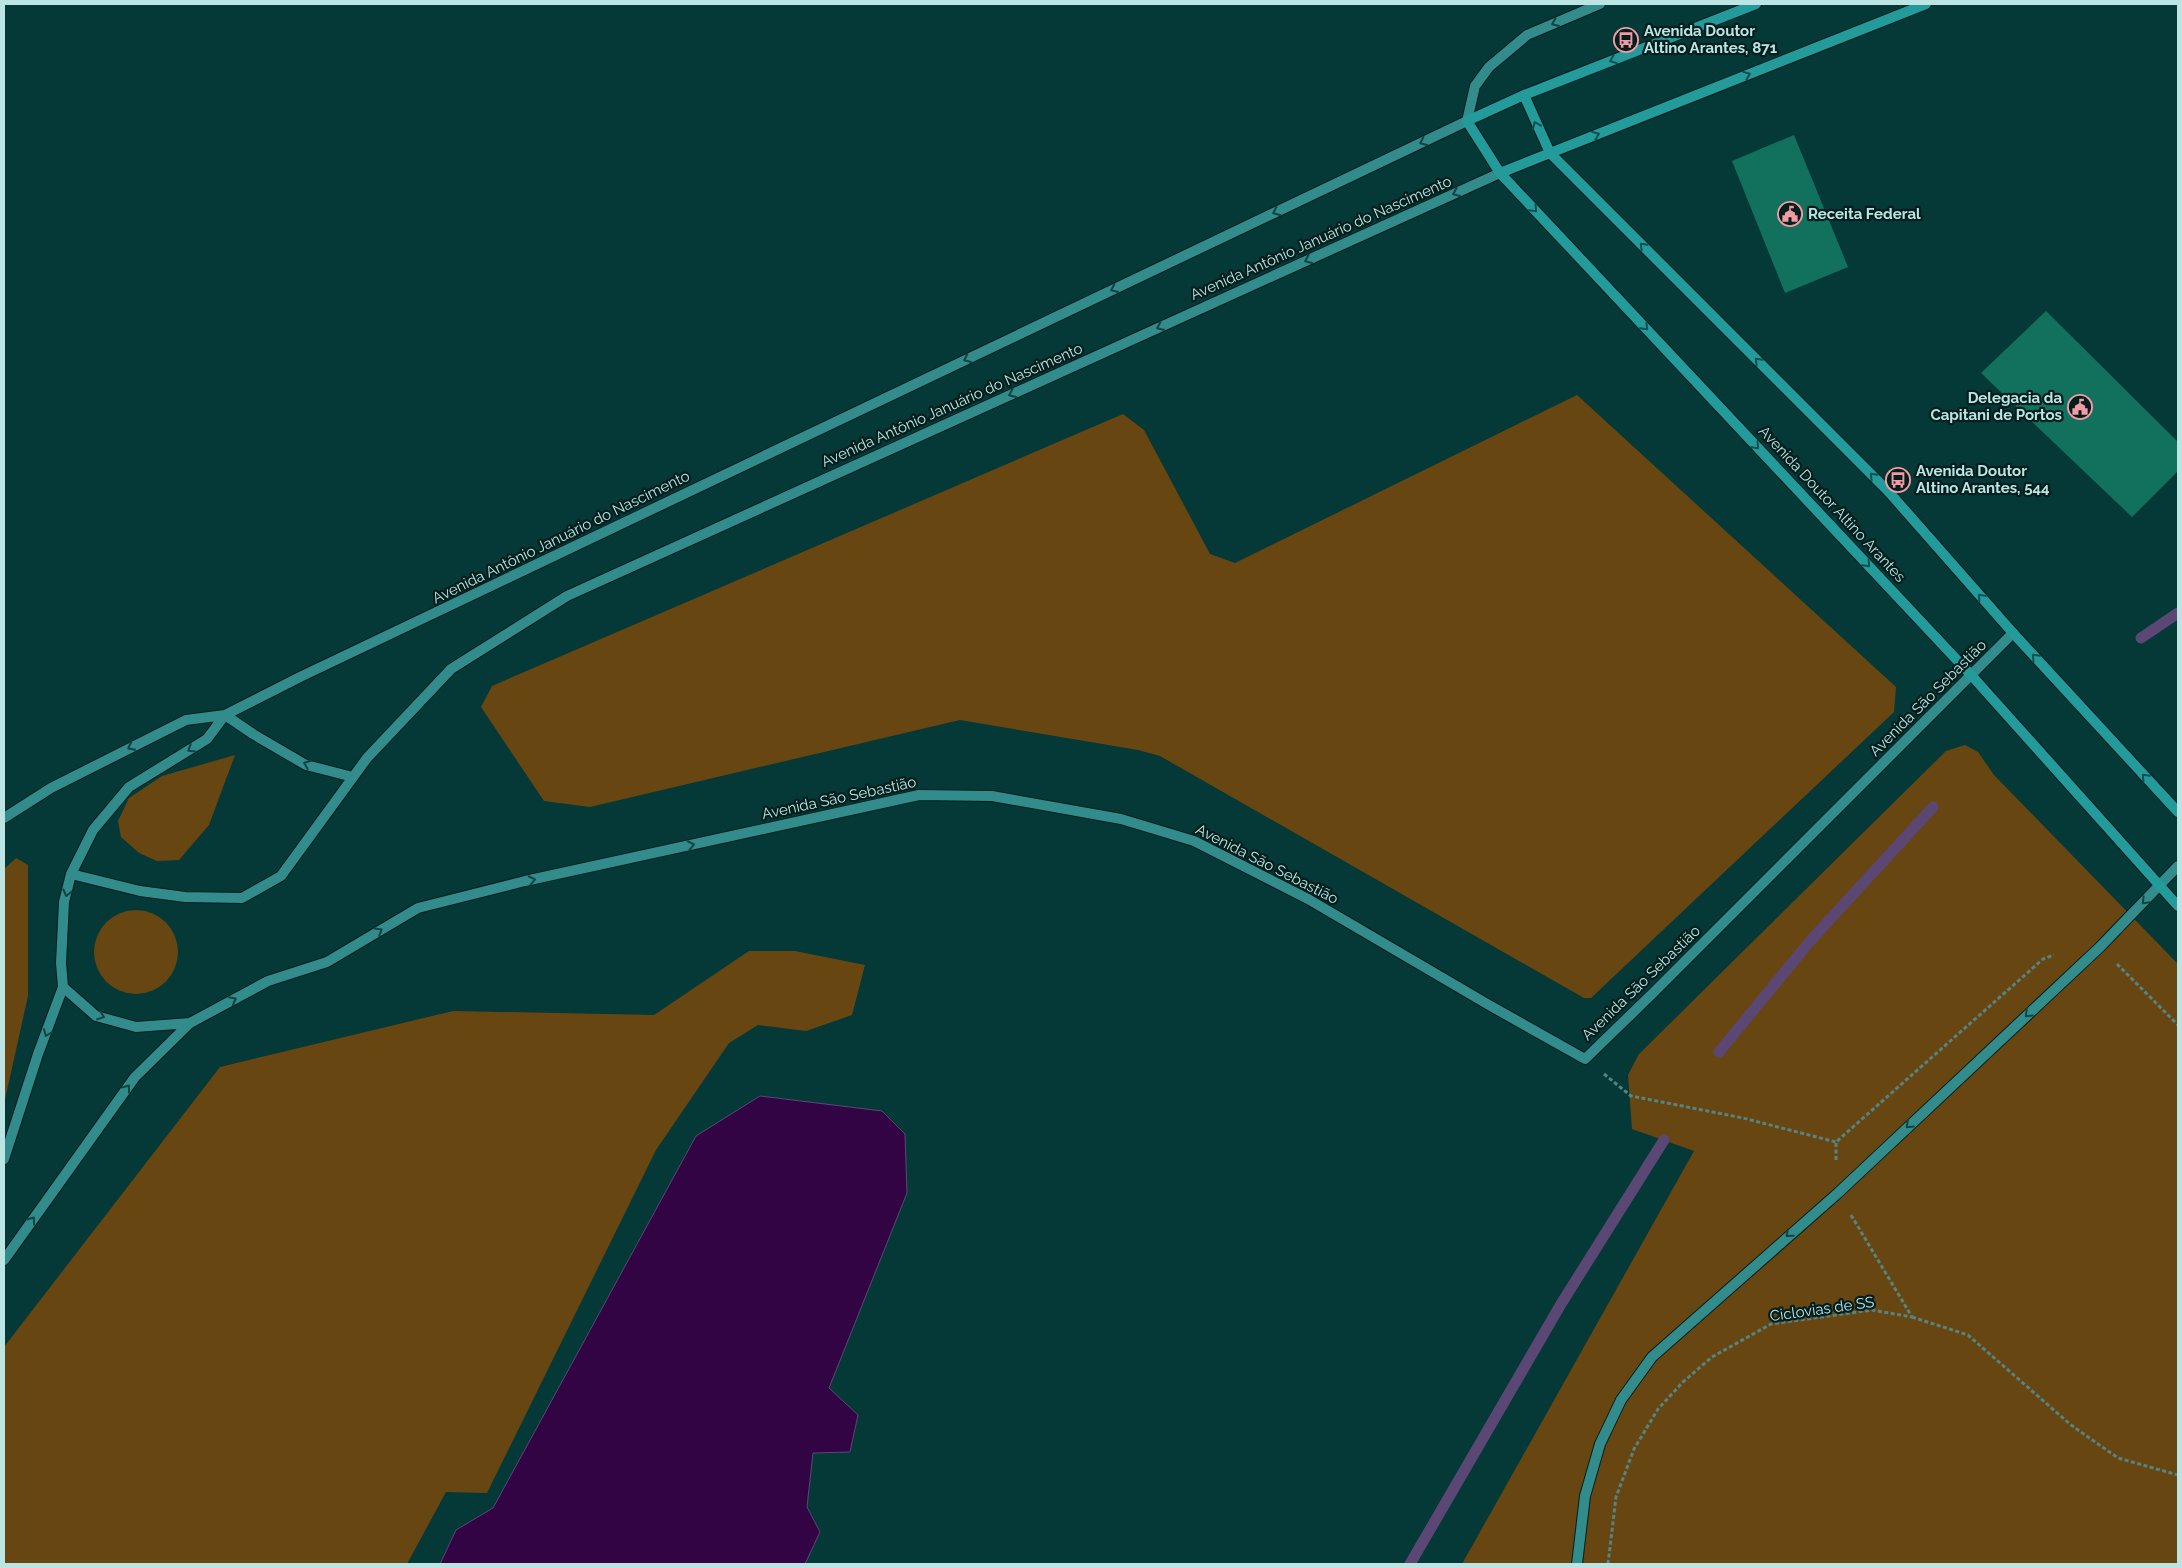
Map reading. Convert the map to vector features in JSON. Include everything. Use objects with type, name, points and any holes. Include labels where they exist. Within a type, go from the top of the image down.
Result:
[{"type":"main road","name":"Avenida Antônio Januário do Nascimento","points":[[1467,121],[1524,95],[1756,4]]},
{"type":"main road","name":"Avenida Antônio Januário do Nascimento","points":[[1500,173],[1926,4]]},
{"type":"main road","points":[[1524,95],[1550,154],[1888,491],[2013,634],[2178,812]]},
{"type":"main road","name":"Avenida Doutor Altino Arantes","points":[[1467,121],[1500,173],[1972,676],[2178,906]]},
{"type":"street","points":[[1467,121],[1475,86],[1489,67],[1527,35],[1600,4]]},
{"type":"street","name":"Avenida Antônio Januário do Nascimento","points":[[4,818],[51,788],[186,720],[226,715],[354,652],[1467,121]]},
{"type":"street","name":"Avenida Antônio Januário do Nascimento","points":[[71,874],[140,891],[185,897],[242,898],[281,876],[367,758],[451,669],[567,596],[1500,173]]},
{"type":"street","name":"Avenida São Sebastião","points":[[190,1023],[268,981],[327,962],[418,908],[525,881],[919,795],[992,796],[1120,819],[1194,841],[1308,899],[1489,1006],[1584,1059],[2013,634]]},
{"type":"street","points":[[226,715],[253,734],[306,765],[353,777]]},
{"type":"street","name":"Avenida Antônio Januário do Nascimento","points":[[4,1159],[38,1054],[63,987],[61,963],[64,902],[71,874],[94,830],[130,787],[207,739],[226,715]]},
{"type":"street","points":[[1577,1564],[1585,1496],[1600,1444],[1622,1400],[1652,1357],[1838,1193],[2100,947],[2178,866]]},
{"type":"street","points":[[63,987],[96,1016],[136,1027],[190,1023]]},
{"type":"street","points":[[4,1260],[135,1077],[190,1023]]},
{"type":"path","points":[[1584,1059],[1631,1096],[1743,1118],[1836,1142],[2042,959],[2080,946],[2100,947],[2178,1025]]},
{"type":"path","name":"Ciclovias de SS","points":[[1836,1142],[1838,1193],[1912,1317]]},
{"type":"path","name":"Ciclovias de SS","points":[[1608,1564],[1616,1497],[1634,1449],[1658,1409],[1683,1382],[1712,1356],[1771,1324],[1872,1310],[1912,1317],[1968,1335],[2071,1425],[2118,1458],[2178,1475]]},
{"type":"shaded area","points":[[1577,395],[1896,687],[1894,712],[1591,998],[1584,998],[1160,756],[1138,750],[960,720],[590,807],[544,801],[481,707],[492,686],[1123,414],[1144,430],[1210,554],[1235,563]]},
{"type":"shaded area","points":[[1965,745],[1978,752],[1994,775],[2178,964],[2178,1564],[1462,1564],[1694,1151],[1632,1129],[1628,1075],[1639,1054],[1946,751]]},
{"type":"shaded area","points":[[235,755],[209,825],[179,860],[157,861],[139,853],[121,837],[118,821],[129,798],[162,776]]},
{"type":"shaded area","points":[[16,858],[28,865],[28,996],[4,1104],[4,869]]},
{"type":"shaded area","points":[[136,910],[152,913],[166,922],[175,936],[178,952],[175,968],[166,982],[152,991],[136,994],[120,991],[106,982],[97,968],[94,952],[97,936],[106,922],[120,913]]},
{"type":"shaded area","points":[[749,951],[795,951],[865,965],[852,1015],[806,1031],[758,1025],[729,1043],[656,1150],[487,1493],[446,1492],[407,1564],[4,1564],[4,1347],[220,1067],[453,1011],[654,1015]]},
{"type":"shaded area","points":[[760,1096],[882,1111],[905,1134],[907,1193],[829,1388],[858,1415],[850,1452],[813,1453],[807,1507],[820,1532],[805,1564],[440,1564],[456,1530],[493,1508],[696,1136]]},
{"type":"building","name":"Receita Federal","points":[[1794,135],[1848,267],[1785,293],[1732,161]]},
{"type":"building","name":"Delegacia da Capitani de Portos","points":[[2046,311],[2178,442],[2178,471],[2132,517],[1981,373]]},
{"type":"waterway","points":[[2141,638],[2178,613]]},
{"type":"waterway","points":[[1719,1052],[1811,940],[1933,807]]},
{"type":"waterway","points":[[1410,1564],[1561,1304],[1664,1140]]},
{"type":"place","name":"Avenida Doutor Altino Arantes, 871","points":[[1626,40]]},
{"type":"place","name":"Receita Federal","points":[[1790,214]]},
{"type":"place","name":"Delegacia da Capitani de Portos","points":[[2080,407]]},
{"type":"place","name":"Avenida Doutor Altino Arantes, 544","points":[[1898,480]]}]
